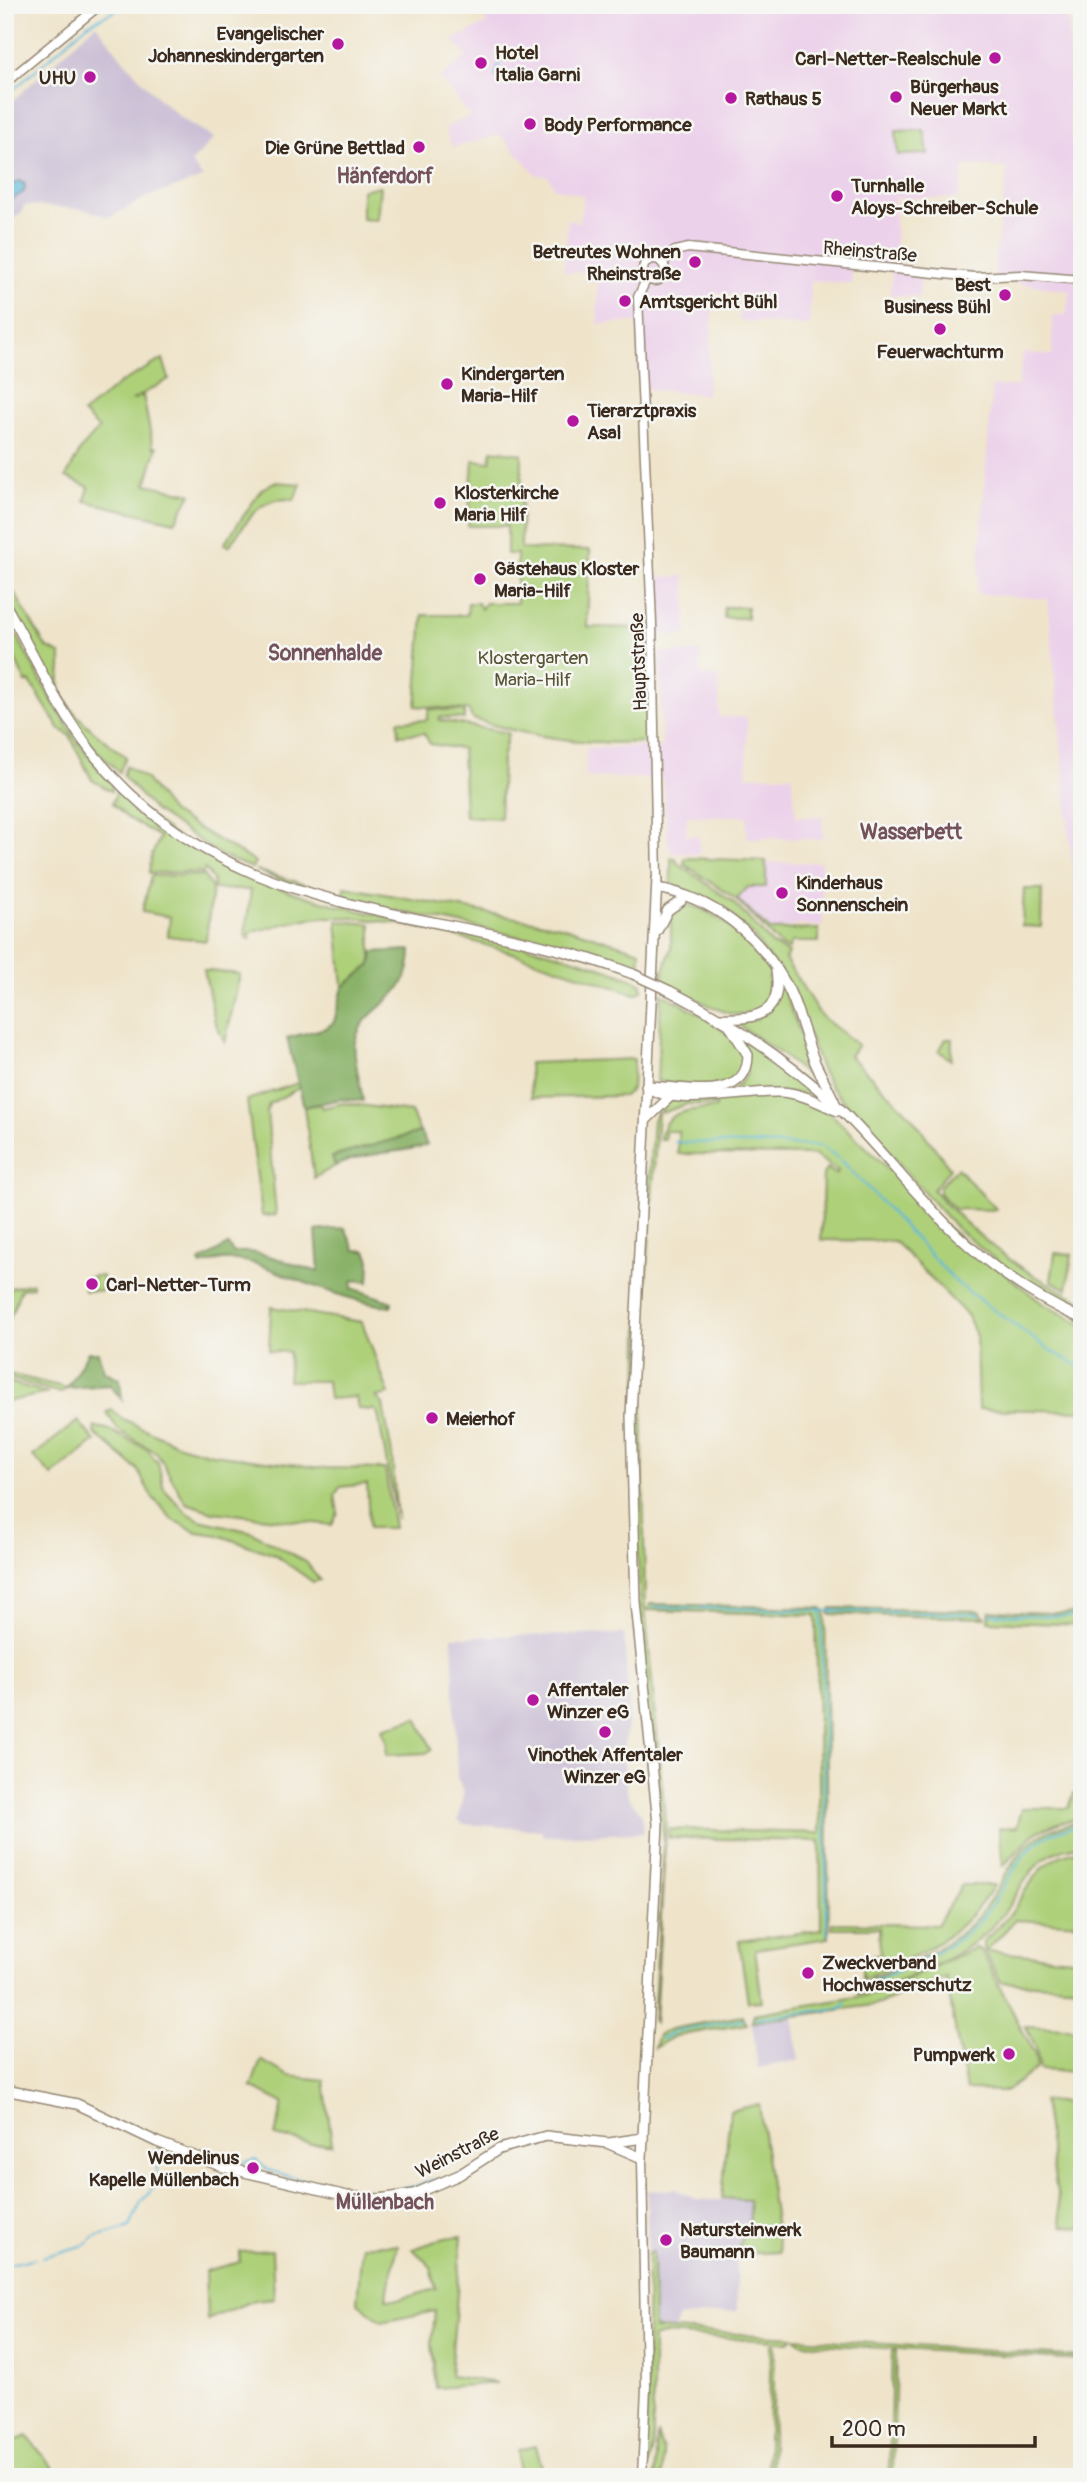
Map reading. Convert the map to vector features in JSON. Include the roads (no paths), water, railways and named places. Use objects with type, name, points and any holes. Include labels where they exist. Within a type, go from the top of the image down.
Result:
[{"type":"main road","points":[[5,604],[85,743],[136,799],[169,828],[200,848],[286,888],[356,907],[556,949],[633,974],[670,991],[723,1020],[789,1066],[837,1106],[963,1240],[1032,1293],[1082,1320]]},
{"type":"main road","points":[[657,888],[681,901],[700,901]]},
{"type":"main road","points":[[657,888],[700,901],[723,914],[745,932],[775,967],[795,1004],[815,1063],[837,1106]]},
{"type":"main road","points":[[642,2158],[658,1824],[636,1603],[631,1402],[657,888]]},
{"type":"main road","points":[[654,936],[668,910],[681,901]]},
{"type":"main road","points":[[723,1020],[753,1018],[764,1012],[776,995],[775,967]]},
{"type":"main road","points":[[646,1086],[716,1089],[734,1084],[743,1077],[748,1055],[723,1020]]},
{"type":"main road","points":[[646,1086],[654,1092],[672,1095],[732,1097],[785,1092],[803,1096],[845,1114]]},
{"type":"main road","points":[[645,1121],[672,1095]]},
{"type":"main road","name":"Weinstraße","points":[[5,2090],[77,2104],[157,2142],[223,2167],[322,2193],[379,2199],[400,2197],[447,2182],[499,2149],[528,2139],[563,2135],[607,2143],[642,2158]]},
{"type":"main road","name":"Weinstraße","points":[[607,2143],[643,2138]]},
{"type":"street","points":[[5,83],[100,5]]},
{"type":"street","name":"Rheinstraße","points":[[662,263],[675,251],[688,248],[974,277],[1011,275],[1082,280]]},
{"type":"street","points":[[657,260],[662,263],[663,276],[653,281],[647,278],[643,270],[647,262],[657,260]]},
{"type":"street","name":"Hauptstraße","points":[[647,278],[638,297],[652,616],[657,888]]},
{"type":"street","points":[[642,2158],[646,2376],[642,2473]]},
{"type":"water","points":[[19,181],[25,184],[24,192],[7,202],[5,189]]},
{"type":"waterway","points":[[5,97],[88,24],[127,5]]},
{"type":"waterway","points":[[495,77],[503,53]]},
{"type":"waterway","points":[[675,1142],[822,1146],[842,1161],[958,1284],[1045,1347],[1082,1368]]},
{"type":"waterway","points":[[654,1607],[980,1614]]},
{"type":"waterway","points":[[821,1610],[827,1936]]},
{"type":"waterway","points":[[991,1614],[1082,1617]]},
{"type":"waterway","points":[[858,1990],[956,1941],[986,1913],[1017,1865],[1041,1839],[1059,1831],[1082,1826]]},
{"type":"waterway","points":[[755,2018],[841,2008],[846,2003]]},
{"type":"waterway","points":[[661,2039],[676,2031],[743,2020]]},
{"type":"waterway","points":[[175,2144],[195,2151]]},
{"type":"waterway","points":[[42,2257],[85,2245],[95,2237],[130,2227],[141,2202],[155,2186],[159,2149]]},
{"type":"waterway","points":[[201,2153],[218,2159]]},
{"type":"waterway","points":[[224,2160],[236,2162]]},
{"type":"waterway","points":[[243,2162],[256,2160],[268,2170],[316,2184]]},
{"type":"waterway","points":[[335,2189],[387,2191],[437,2179]]},
{"type":"waterway","points":[[5,2265],[36,2258]]},
{"type":"place","name":"Evangelischer Johanneskindergarten","points":[[338,44]]},
{"type":"place","name":"Carl-Netter-Realschule","points":[[995,58]]},
{"type":"place","name":"Hotel Italia Garni","points":[[481,63]]},
{"type":"place","name":"UHU","points":[[90,77]]},
{"type":"place","name":"Bürgerhaus Neuer Markt","points":[[896,97]]},
{"type":"place","name":"Rathaus 5","points":[[731,98]]},
{"type":"place","name":"Body Performance","points":[[530,124]]},
{"type":"place","name":"Die Grüne Bettlad","points":[[419,147]]},
{"type":"place","name":"Turnhalle Aloys-Schreiber-Schule","points":[[837,196]]},
{"type":"place","name":"Betreutes Wohnen Rheinstraße","points":[[695,262]]},
{"type":"place","name":"Best Business Bühl","points":[[1005,295]]},
{"type":"place","name":"Amtsgericht Bühl","points":[[625,301]]},
{"type":"place","name":"Feuerwachturm","points":[[940,329]]},
{"type":"place","name":"Kindergarten Maria-Hilf","points":[[447,384]]},
{"type":"place","name":"Tierarztpraxis Asal","points":[[573,421]]},
{"type":"place","name":"Klosterkirche Maria Hilf","points":[[440,503]]},
{"type":"place","name":"Gästehaus Kloster Maria-Hilf","points":[[480,579]]},
{"type":"place","name":"Kinderhaus Sonnenschein","points":[[782,893]]},
{"type":"place","name":"Carl-Netter-Turm","points":[[92,1284]]},
{"type":"place","name":"Meierhof","points":[[432,1418]]},
{"type":"place","name":"Affentaler Winzer eG","points":[[533,1700]]},
{"type":"place","name":"Vinothek Affentaler Winzer eG","points":[[605,1732]]},
{"type":"place","name":"Zweckverband Hochwasserschutz","points":[[808,1973]]},
{"type":"place","name":"Pumpwerk","points":[[1009,2054]]},
{"type":"place","name":"Wendelinus Kapelle Müllenbach","points":[[253,2168]]},
{"type":"place","name":"Natursteinwerk Baumann","points":[[666,2240]]},
{"type":"district","name":"Hänferdorf","points":[[385,176]]},
{"type":"district","name":"Sonnenhalde","points":[[325,653]]},
{"type":"district","name":"Wasserbett","points":[[911,832]]},
{"type":"district","name":"Müllenbach","points":[[385,2202]]},
{"type":"park label","name":"Klostergarten Maria-Hilf","points":[[533,668]]}]
